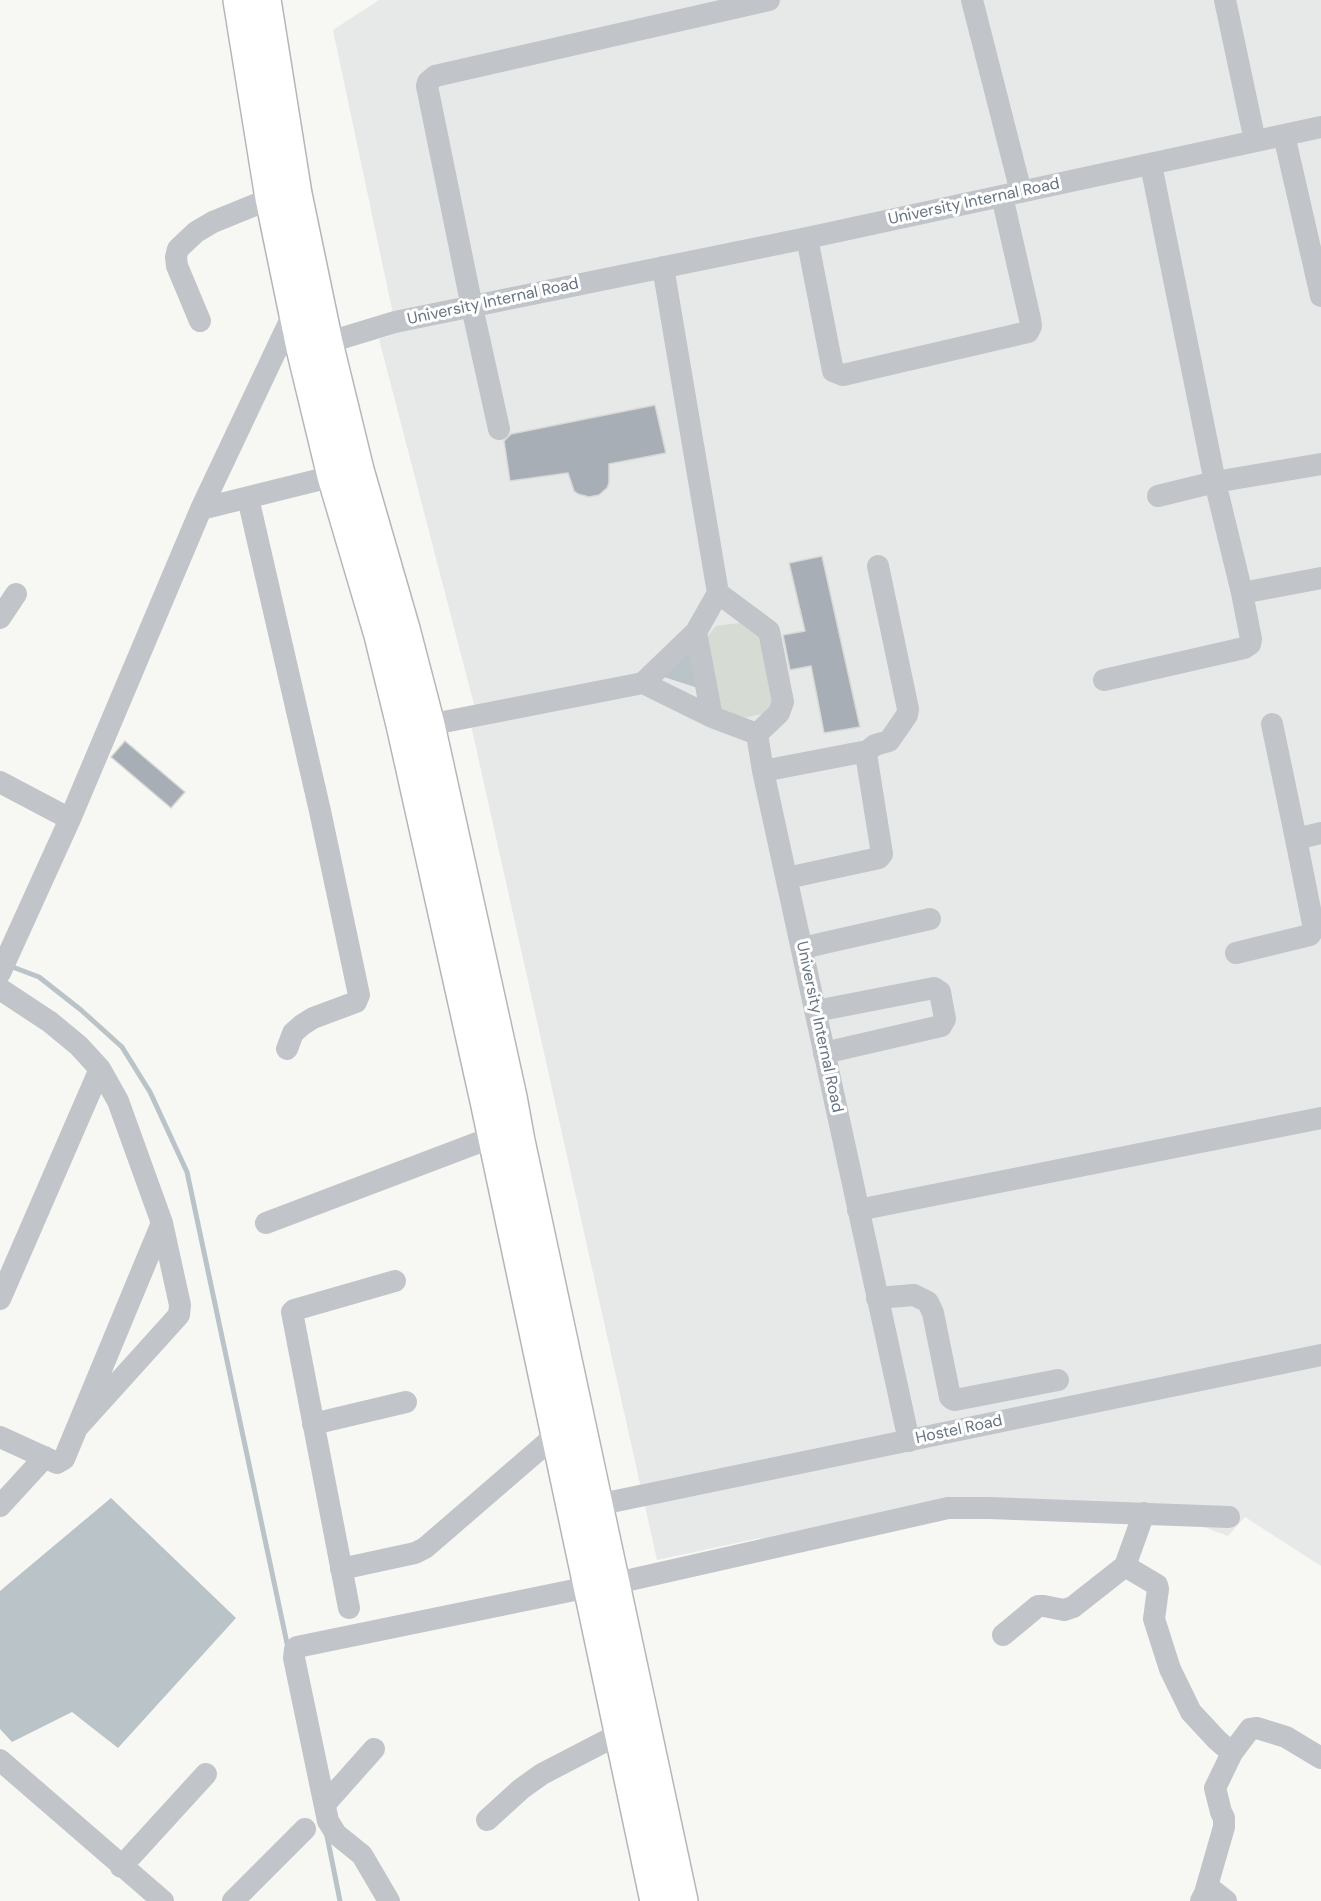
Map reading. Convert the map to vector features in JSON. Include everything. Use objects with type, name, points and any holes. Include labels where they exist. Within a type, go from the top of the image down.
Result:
[{"type":"highway","points":[[240,0],[272,198],[305,301],[326,343],[357,470],[404,629],[416,727],[493,1137],[557,1434],[585,1507]]},
{"type":"highway","points":[[264,0],[295,194],[305,301],[303,348],[334,476],[381,635],[416,727],[510,1096],[601,1585],[681,1901]]},
{"type":"highway","points":[[601,1585],[621,1733],[657,1901]]},
{"type":"street","points":[[499,429],[471,307],[427,86],[431,79],[769,0]]},
{"type":"street","points":[[807,237],[833,371],[843,375],[1028,332],[1031,326],[1012,194],[972,0]]},
{"type":"street","points":[[1225,0],[1256,141]]},
{"type":"street","name":"University Internal Road","points":[[326,343],[395,322],[1151,165],[1321,127]]},
{"type":"street","points":[[1284,135],[1321,296]]},
{"type":"street","points":[[1104,680],[1244,648],[1250,644],[1251,639],[1215,482],[1151,165]]},
{"type":"street","points":[[200,321],[177,266],[178,249],[196,232],[213,222],[272,198]]},
{"type":"street","points":[[416,727],[643,683],[696,632],[718,593],[663,267]]},
{"type":"street","points":[[4,958],[70,819],[201,509],[305,301]]},
{"type":"street","points":[[1158,496],[1215,482],[1321,464]]},
{"type":"street","points":[[201,509],[334,476]]},
{"type":"street","points":[[248,498],[320,811],[358,995],[356,1002],[313,1018],[302,1025],[293,1034],[287,1049]]},
{"type":"street","points":[[763,771],[865,753],[875,745],[889,741],[907,715],[908,709],[878,566]]},
{"type":"street","points":[[1242,593],[1321,578]]},
{"type":"street","points":[[643,683],[712,717],[757,734],[779,713],[783,702],[769,631],[718,593]]},
{"type":"street","points":[[0,618],[16,594]]},
{"type":"street","points":[[696,632],[712,717]]},
{"type":"street","points":[[1236,953],[1310,935],[1314,929],[1272,724]]},
{"type":"street","name":"University Internal Road","points":[[757,734],[786,878],[909,1441]]},
{"type":"street","points":[[786,878],[879,858],[882,854],[865,753]]},
{"type":"street","points":[[0,782],[70,819]]},
{"type":"street","points":[[1296,839],[1321,833]]},
{"type":"street","points":[[802,948],[930,919]]},
{"type":"street","points":[[816,1011],[934,988],[940,992],[945,1019],[941,1026],[824,1053]]},
{"type":"street","points":[[0,989],[50,1022],[79,1046],[99,1068],[118,1101],[162,1223],[180,1305],[179,1315],[77,1428]]},
{"type":"street","points":[[0,1299],[99,1068]]},
{"type":"street","points":[[858,1210],[1321,1118]]},
{"type":"street","points":[[267,1222],[493,1137]]},
{"type":"street","points":[[0,1437],[57,1463],[61,1461],[77,1428],[162,1223]]},
{"type":"street","points":[[349,1608],[292,1312],[395,1281]]},
{"type":"street","points":[[877,1298],[918,1295],[928,1302],[950,1396],[956,1401],[1058,1380]]},
{"type":"street","name":"Hostel Road","points":[[585,1507],[1321,1355]]},
{"type":"street","points":[[313,1424],[406,1402]]},
{"type":"street","points":[[341,1569],[415,1553],[425,1548],[557,1434]]},
{"type":"street","points":[[0,1506],[45,1457]]},
{"type":"street","points":[[389,1901],[362,1855],[332,1828],[294,1658],[297,1647],[601,1585],[948,1508],[1229,1516]]},
{"type":"street","points":[[1002,1635],[1038,1606],[1064,1610],[1073,1607],[1125,1566],[1144,1513]]},
{"type":"street","points":[[1125,1566],[1157,1585],[1154,1619],[1170,1669],[1191,1712],[1216,1740],[1232,1753]]},
{"type":"street","points":[[1226,1901],[1204,1894],[1224,1827],[1224,1818],[1215,1788],[1232,1753],[1251,1729],[1257,1728],[1286,1737],[1321,1758]]},
{"type":"street","points":[[487,1820],[520,1789],[542,1774],[621,1733]]},
{"type":"street","points":[[325,1804],[374,1749]]},
{"type":"street","points":[[0,1760],[163,1901]]},
{"type":"street","points":[[121,1867],[206,1774]]},
{"type":"street","points":[[234,1901],[305,1829]]},
{"type":"shaded area","points":[[379,0],[1321,0],[1321,1566],[1245,1517],[1228,1536],[1171,1515],[951,1515],[760,1551],[760,1538],[657,1560],[469,716],[477,716],[379,339],[397,333],[333,30]]},
{"type":"shaded area","points":[[746,622],[765,637],[778,689],[767,713],[734,720],[714,708],[704,641],[716,626]]},
{"type":"shaded area","points":[[690,652],[698,688],[664,677]]},
{"type":"shaded area","points":[[111,1498],[236,1618],[118,1748],[72,1712],[12,1742],[0,1729],[0,1591]]},
{"type":"building","points":[[655,405],[666,453],[609,464],[609,483],[599,495],[589,497],[578,494],[574,491],[568,473],[510,481],[504,441],[511,434]]},
{"type":"building","points":[[822,556],[860,727],[824,733],[811,666],[790,670],[783,635],[805,631],[789,563]]},
{"type":"building","points":[[125,741],[185,792],[171,808],[111,757]]},
{"type":"waterway","points":[[10,966],[39,977],[81,1010],[122,1047],[150,1092],[187,1172],[288,1648]]},
{"type":"waterway","points":[[327,1836],[340,1901]]}]
